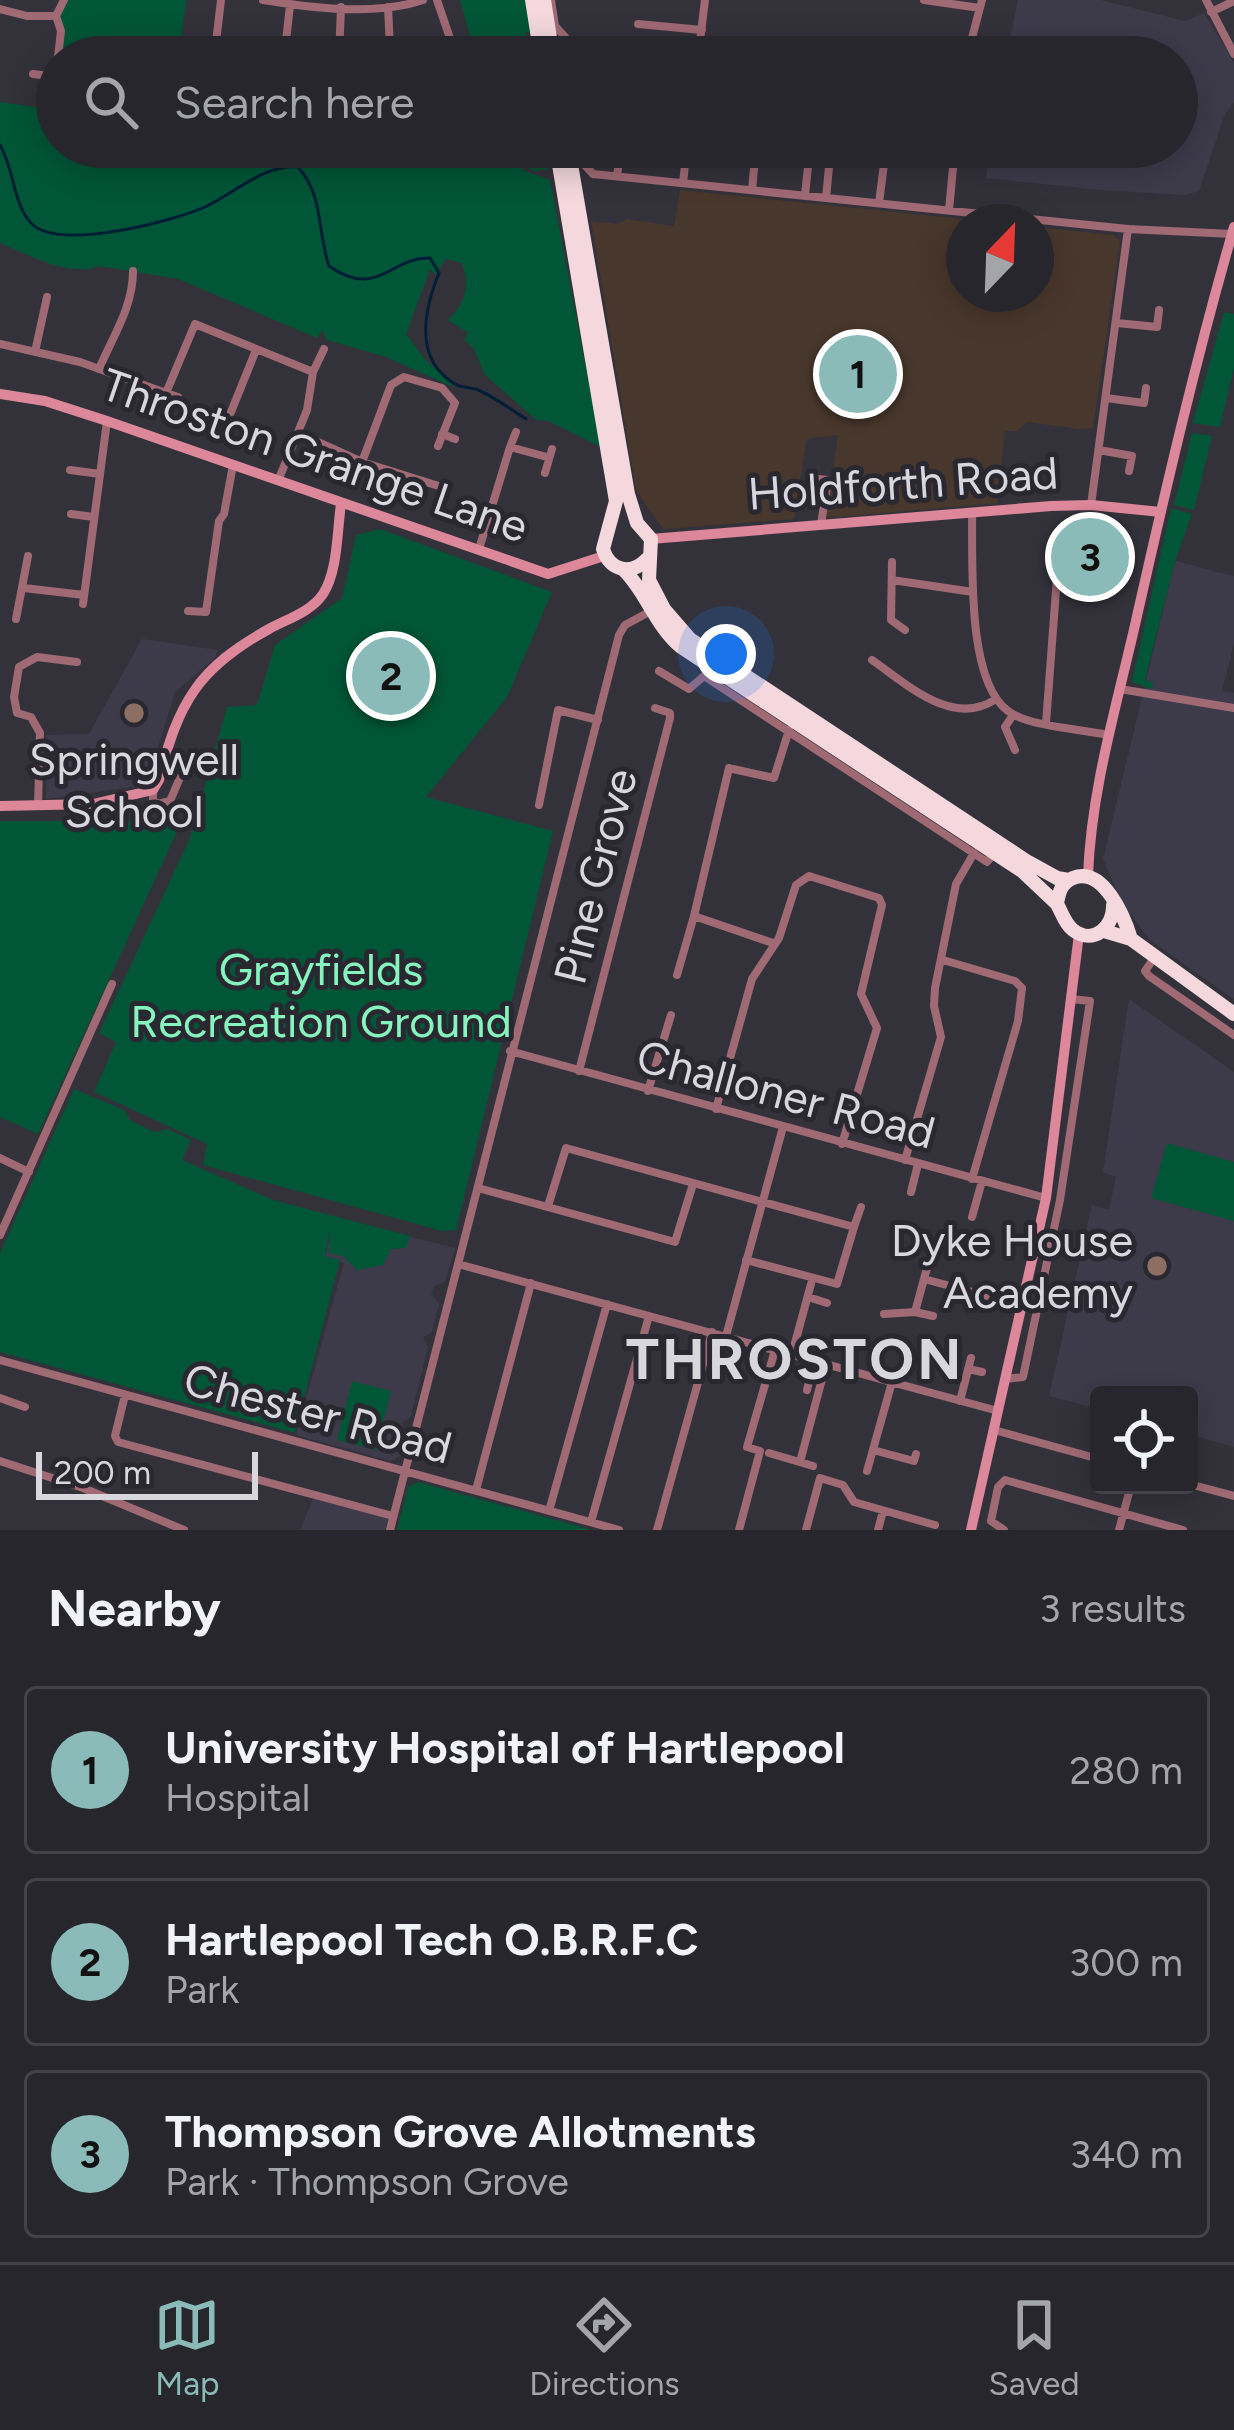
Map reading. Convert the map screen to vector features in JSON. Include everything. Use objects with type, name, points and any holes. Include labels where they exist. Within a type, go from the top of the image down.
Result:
[{"type":"highway","points":[[532,0],[538,36]]},
{"type":"highway","points":[[547,0],[551,36]]},
{"type":"highway","points":[[560,168],[616,501],[612,526],[602,542],[604,556],[635,581],[672,640],[998,848],[1069,880],[1088,876],[1103,885],[1131,939],[1234,1014]]},
{"type":"highway","points":[[574,168],[628,494],[637,523],[651,539],[649,580],[675,625],[714,669]]},
{"type":"highway","points":[[612,526],[637,523]]},
{"type":"highway","points":[[624,570],[647,560]]},
{"type":"highway","points":[[998,848],[1038,882],[1079,934],[1104,931],[1112,921],[1113,905]]},
{"type":"highway","points":[[1058,904],[1059,893],[1069,880]]},
{"type":"highway","points":[[1104,931],[1131,939]]},
{"type":"street","points":[[60,36],[56,16],[64,0]]},
{"type":"street","points":[[217,36],[221,0]]},
{"type":"street","points":[[263,0],[341,7],[388,7],[423,0]]},
{"type":"street","points":[[437,0],[449,36]]},
{"type":"street","points":[[547,0],[561,36]]},
{"type":"street","points":[[701,36],[705,0]]},
{"type":"street","points":[[924,0],[981,4],[973,36]]},
{"type":"street","points":[[1206,0],[1234,53]]},
{"type":"street","points":[[1211,12],[1234,2]]},
{"type":"street","points":[[287,36],[290,4]]},
{"type":"street","points":[[340,36],[341,7]]},
{"type":"street","points":[[388,7],[389,36]]},
{"type":"street","points":[[0,9],[56,16]]},
{"type":"street","points":[[638,24],[702,30]]},
{"type":"street","points":[[587,168],[593,174],[946,210]]},
{"type":"street","points":[[617,176],[618,168]]},
{"type":"street","points":[[683,183],[685,168]]},
{"type":"street","points":[[752,190],[754,168]]},
{"type":"street","points":[[805,195],[808,168]]},
{"type":"street","points":[[826,198],[829,168]]},
{"type":"street","points":[[879,203],[883,168]]},
{"type":"street","points":[[950,204],[954,168]]},
{"type":"street","points":[[580,216],[580,189],[593,174]]},
{"type":"street","points":[[1054,221],[1128,229],[1233,231],[1120,689],[1090,836],[1088,876]]},
{"type":"street","points":[[1091,505],[1128,229]]},
{"type":"street","points":[[99,369],[133,299],[134,272]]},
{"type":"street","points":[[34,352],[47,297]]},
{"type":"street","points":[[1117,323],[1157,327],[1159,310]]},
{"type":"street","points":[[166,393],[199,311]]},
{"type":"street","points":[[194,324],[313,372]]},
{"type":"street","points":[[0,344],[99,369],[178,398]]},
{"type":"street","points":[[278,482],[307,410],[313,372],[324,349]]},
{"type":"street","points":[[230,414],[256,350]]},
{"type":"street","points":[[362,462],[384,399],[400,377],[442,388],[454,403],[437,446]]},
{"type":"street","points":[[1106,398],[1144,403],[1146,388]]},
{"type":"street","name":"Throston Grange Lane","points":[[0,394],[45,401],[107,421],[548,574],[604,556]]},
{"type":"street","points":[[24,588],[84,599],[107,421]]},
{"type":"street","points":[[478,551],[516,432]]},
{"type":"street","points":[[298,433],[362,462],[439,486],[439,474]]},
{"type":"street","points":[[442,434],[455,439]]},
{"type":"street","points":[[510,447],[550,453],[545,472]]},
{"type":"street","points":[[1099,450],[1132,456],[1129,471]]},
{"type":"street","points":[[188,611],[206,612],[232,465]]},
{"type":"street","points":[[70,470],[100,474]]},
{"type":"street","points":[[810,478],[828,480],[821,524]]},
{"type":"street","points":[[190,754],[170,801],[158,804],[153,790],[181,706],[202,677],[238,647],[310,608],[322,596],[330,577],[341,504]]},
{"type":"street","name":"Holdforth Road","points":[[651,539],[1091,505],[1161,512]]},
{"type":"street","points":[[972,513],[979,651],[996,699],[1013,715],[1110,735]]},
{"type":"street","points":[[71,514],[94,518]]},
{"type":"street","points":[[16,619],[28,556]]},
{"type":"street","points":[[892,562],[891,620],[905,629]]},
{"type":"street","points":[[1046,723],[1058,577]]},
{"type":"street","points":[[892,580],[973,592]]},
{"type":"street","points":[[390,1530],[619,635],[650,611]]},
{"type":"street","points":[[38,806],[40,733],[31,717],[17,712],[14,697],[19,667],[37,657],[77,662]]},
{"type":"street","points":[[872,660],[939,706],[981,709],[996,699]]},
{"type":"street","points":[[659,671],[689,689],[714,669],[789,730],[987,862],[998,848]]},
{"type":"street","points":[[1120,689],[1234,708]]},
{"type":"street","name":"Pine Grove","points":[[579,1071],[670,718],[670,712],[655,708]]},
{"type":"street","points":[[539,805],[559,710],[598,720]]},
{"type":"street","points":[[1013,715],[1005,728],[1015,750]]},
{"type":"street","points":[[677,975],[731,768],[777,779],[789,730]]},
{"type":"street","points":[[0,806],[93,804],[153,790]]},
{"type":"street","points":[[905,1160],[941,1037],[934,1006],[956,884],[974,853]]},
{"type":"street","points":[[716,1109],[752,979],[779,938],[796,885],[808,876],[859,890],[879,898],[882,905],[861,994],[877,1028],[842,1144]]},
{"type":"street","points":[[694,916],[773,943]]},
{"type":"street","points":[[971,1530],[1046,1198],[1079,934]]},
{"type":"street","points":[[1154,958],[1145,971],[1149,976],[1234,1035]]},
{"type":"street","points":[[943,960],[1016,981],[1022,988],[972,1217]]},
{"type":"street","points":[[0,1235],[112,984]]},
{"type":"street","points":[[1005,1378],[1022,1378],[1060,1200],[1090,1001],[1069,999]]},
{"type":"street","points":[[648,1091],[671,1015]]},
{"type":"street","name":"Challoner Road","points":[[510,1051],[1046,1198]]},
{"type":"street","points":[[726,1336],[783,1127]]},
{"type":"street","points":[[548,1207],[566,1148],[854,1227]]},
{"type":"street","points":[[0,1158],[29,1172]]},
{"type":"street","points":[[911,1192],[918,1164]]},
{"type":"street","points":[[478,1188],[675,1242],[693,1184]]},
{"type":"street","points":[[746,1260],[836,1284],[860,1207]]},
{"type":"street","points":[[915,1312],[930,1257]]},
{"type":"street","points":[[458,1264],[998,1411]]},
{"type":"street","points":[[924,1279],[1021,1305]]},
{"type":"street","points":[[476,1491],[532,1283]]},
{"type":"street","points":[[792,1354],[812,1284]]},
{"type":"street","points":[[808,1297],[826,1303]]},
{"type":"street","points":[[549,1511],[607,1304]]},
{"type":"street","points":[[884,1314],[933,1316]]},
{"type":"street","points":[[591,1523],[649,1316]]},
{"type":"street","points":[[657,1530],[712,1332]]},
{"type":"street","points":[[739,1530],[760,1451],[747,1447],[775,1350]]},
{"type":"street","name":"Chester Road","points":[[0,1360],[619,1530]]},
{"type":"street","points":[[807,1390],[814,1360]]},
{"type":"street","points":[[800,1462],[826,1364]]},
{"type":"street","points":[[960,1401],[970,1364],[982,1372]]},
{"type":"street","points":[[867,1471],[892,1382]]},
{"type":"street","points":[[125,1395],[115,1436],[118,1442],[393,1516]]},
{"type":"street","points":[[0,1398],[26,1407]]},
{"type":"street","points":[[994,1430],[1090,1457]]},
{"type":"street","points":[[873,1450],[914,1461],[916,1454]]},
{"type":"street","points":[[769,1454],[813,1466]]},
{"type":"street","points":[[0,1461],[83,1488],[184,1530]]},
{"type":"street","points":[[806,1530],[820,1478],[843,1485],[854,1502],[935,1526]]},
{"type":"street","points":[[1004,1530],[991,1521],[998,1487],[1005,1480],[1184,1530]]},
{"type":"street","points":[[1198,1486],[1234,1496]]},
{"type":"street","points":[[1119,1530],[1129,1494]]},
{"type":"street","points":[[878,1530],[883,1511]]},
{"type":"shaded area","points":[[1018,0],[1101,0],[1185,21],[1204,13],[1234,63],[1234,102],[1225,114],[1199,191],[1185,195],[1100,190],[986,178],[988,168],[1198,168],[1198,36],[1010,36]]},
{"type":"shaded area","points":[[680,190],[946,217],[946,312],[1054,312],[1054,229],[1114,235],[1120,242],[1093,428],[1027,422],[1017,431],[1005,431],[997,503],[826,518],[838,435],[807,439],[794,519],[663,529],[636,490],[591,221],[617,224],[627,219],[674,226]]},
{"type":"shaded area","points":[[1175,561],[1234,576],[1234,643],[1222,691],[1234,693],[1234,999],[1150,940],[1122,903],[1103,859]]},
{"type":"shaded area","name":"Springwell School","points":[[142,639],[218,650],[215,658],[175,692],[146,785],[46,799],[46,735],[89,734]]},
{"type":"shaded area","name":"Dyke House Academy","points":[[1129,999],[1234,1072],[1234,1447],[1198,1437],[1198,1386],[1090,1386],[1090,1407],[1049,1396],[1092,1205],[1109,1210],[1116,1177],[1103,1172]]},
{"type":"shaded area","points":[[335,1218],[455,1248],[445,1282],[434,1286],[431,1294],[439,1303],[432,1332],[423,1338],[428,1347],[411,1416],[402,1423],[405,1434],[400,1456],[391,1461],[296,1435],[344,1263],[325,1257]]},
{"type":"shaded area","points":[[313,1499],[389,1518],[385,1530],[300,1530]]},
{"type":"green space","points":[[65,0],[186,0],[182,36],[58,36],[57,16]]},
{"type":"green space","points":[[460,0],[526,0],[531,33],[470,36]]},
{"type":"green space","points":[[0,102],[36,107],[36,168],[524,168],[550,180],[601,447],[548,421],[536,420],[485,375],[474,349],[465,341],[467,332],[448,320],[465,293],[462,263],[446,259],[435,274],[430,269],[406,334],[455,388],[386,357],[327,340],[322,330],[317,338],[178,279],[100,266],[62,267],[0,243]]},
{"type":"green space","points":[[1224,312],[1234,314],[1234,368],[1220,427],[1193,423]]},
{"type":"green space","points":[[1192,433],[1212,436],[1194,510],[1174,505]]},
{"type":"green space","points":[[1171,508],[1192,514],[1145,680],[1153,683],[1152,689],[1132,682]]},
{"type":"green space","name":"Grayfields Recreation Ground","points":[[380,529],[552,592],[507,697],[426,797],[553,831],[456,1230],[442,1231],[203,1165],[207,1144],[94,1092],[116,1042],[99,1033],[190,838],[227,707],[257,705],[275,645],[342,598],[356,535]]},
{"type":"green space","points":[[0,821],[180,825],[38,1134],[0,1117]]},
{"type":"green space","points":[[74,1089],[124,1110],[130,1120],[154,1132],[168,1129],[191,1140],[182,1160],[273,1200],[410,1236],[406,1248],[391,1249],[383,1265],[357,1270],[343,1256],[329,1253],[330,1230],[325,1256],[340,1260],[295,1433],[0,1352],[0,1253]]},
{"type":"green space","points":[[1167,1143],[1234,1162],[1234,1221],[1151,1198]]},
{"type":"green space","points":[[352,1381],[391,1391],[376,1450],[337,1440]]},
{"type":"green space","points":[[418,1482],[592,1530],[397,1530],[408,1487]]},
{"type":"waterway","points":[[0,145],[25,215],[45,231],[65,235],[116,231],[168,219],[205,207],[262,174],[282,168]]},
{"type":"waterway","points":[[299,168],[316,202],[329,266],[359,279],[372,278],[416,259],[430,258],[439,273],[426,334],[434,363],[457,385],[476,389],[526,419]]},
{"type":"place","name":"University Hospital of Hartlepool","points":[[858,374]]},
{"type":"place","name":"Thompson Grove Allotments","points":[[1090,557]]},
{"type":"place","name":"Hartlepool Tech O.B.R.F.C","points":[[391,676]]},
{"type":"place","name":"Springwell School","points":[[134,713]]},
{"type":"place","name":"Dyke House Academy","points":[[1157,1266]]},
{"type":"district","name":"THROSTON","points":[[795,1359]]}]
